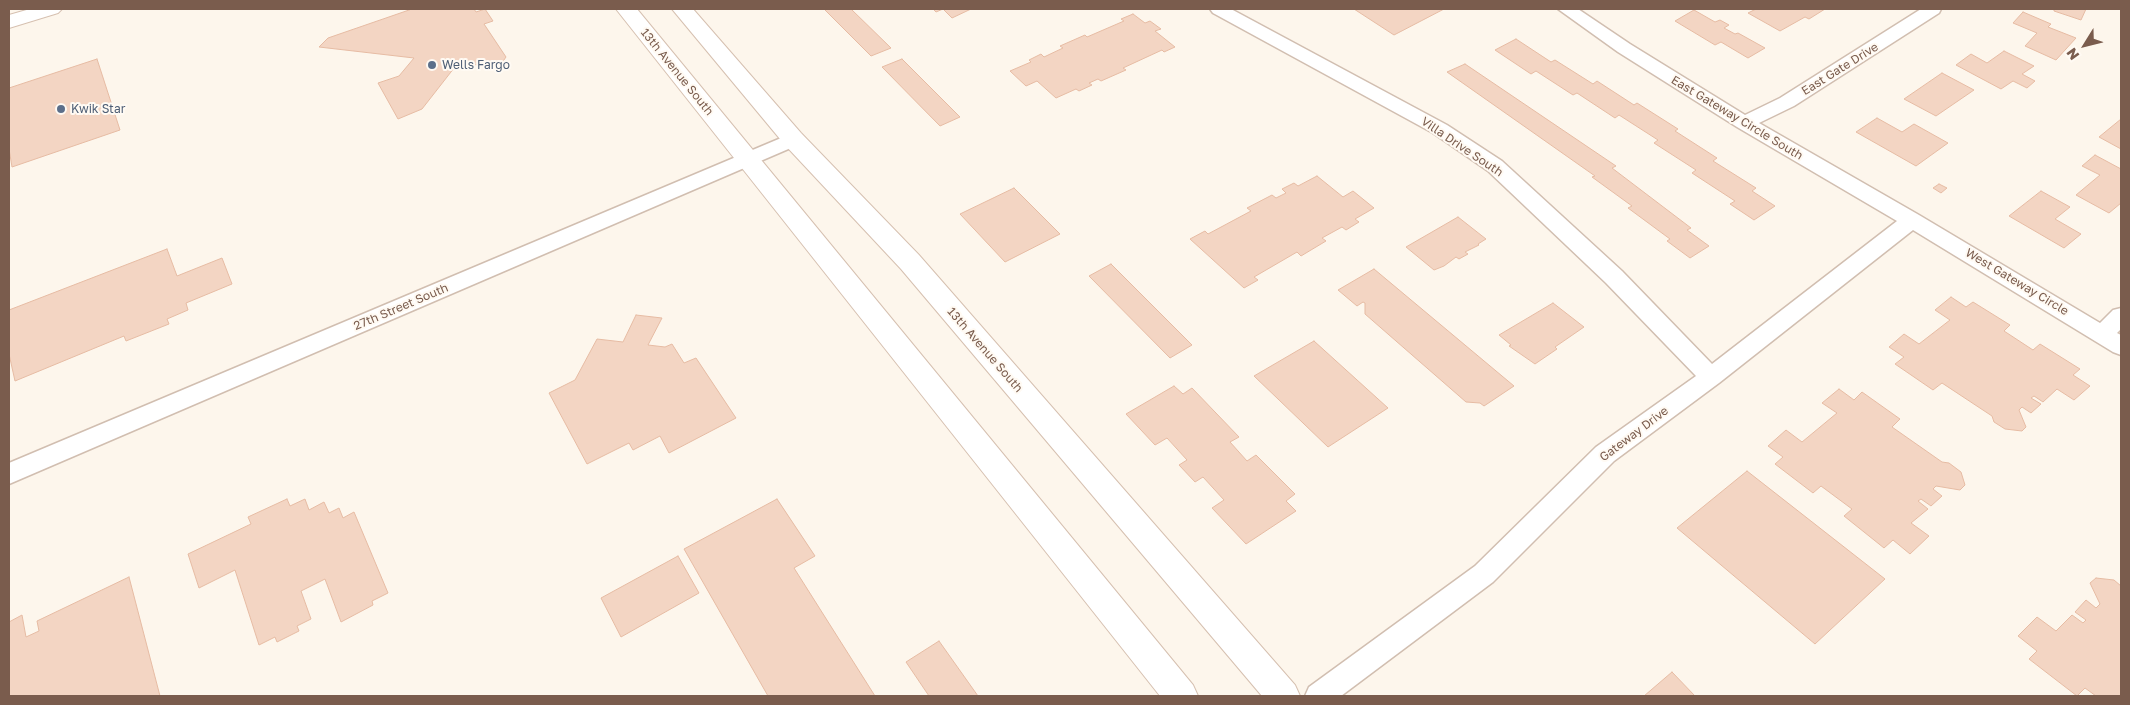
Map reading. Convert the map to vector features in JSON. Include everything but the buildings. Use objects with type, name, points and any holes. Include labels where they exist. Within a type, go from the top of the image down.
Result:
[{"type":"main road","points":[[9,22],[51,9]]},
{"type":"main road","name":"13th Avenue South","points":[[626,9],[1181,696]]},
{"type":"main road","name":"13th Avenue South","points":[[682,9],[793,138],[910,262],[1283,696]]},
{"type":"street","name":"Villa Drive South","points":[[1219,9],[1440,129],[1495,166],[1614,277],[1711,377]]},
{"type":"street","name":"East Gateway Circle South","points":[[1567,9],[1624,48],[1744,123],[1912,220]]},
{"type":"street","name":"East Gate Drive","points":[[1744,123],[1787,102],[1933,9]]},
{"type":"street","name":"27th Street South","points":[[9,474],[793,138]]},
{"type":"street","name":"Gateway Drive","points":[[1319,696],[1484,574],[1605,454],[1711,377],[1912,220]]},
{"type":"street","name":"West Gateway Circle","points":[[1912,220],[2121,346]]},
{"type":"street","points":[[2102,334],[2121,316]]},
{"type":"place","name":"Wells Fargo","points":[[432,65]]},
{"type":"place","name":"Kwik Star","points":[[61,109]]}]
